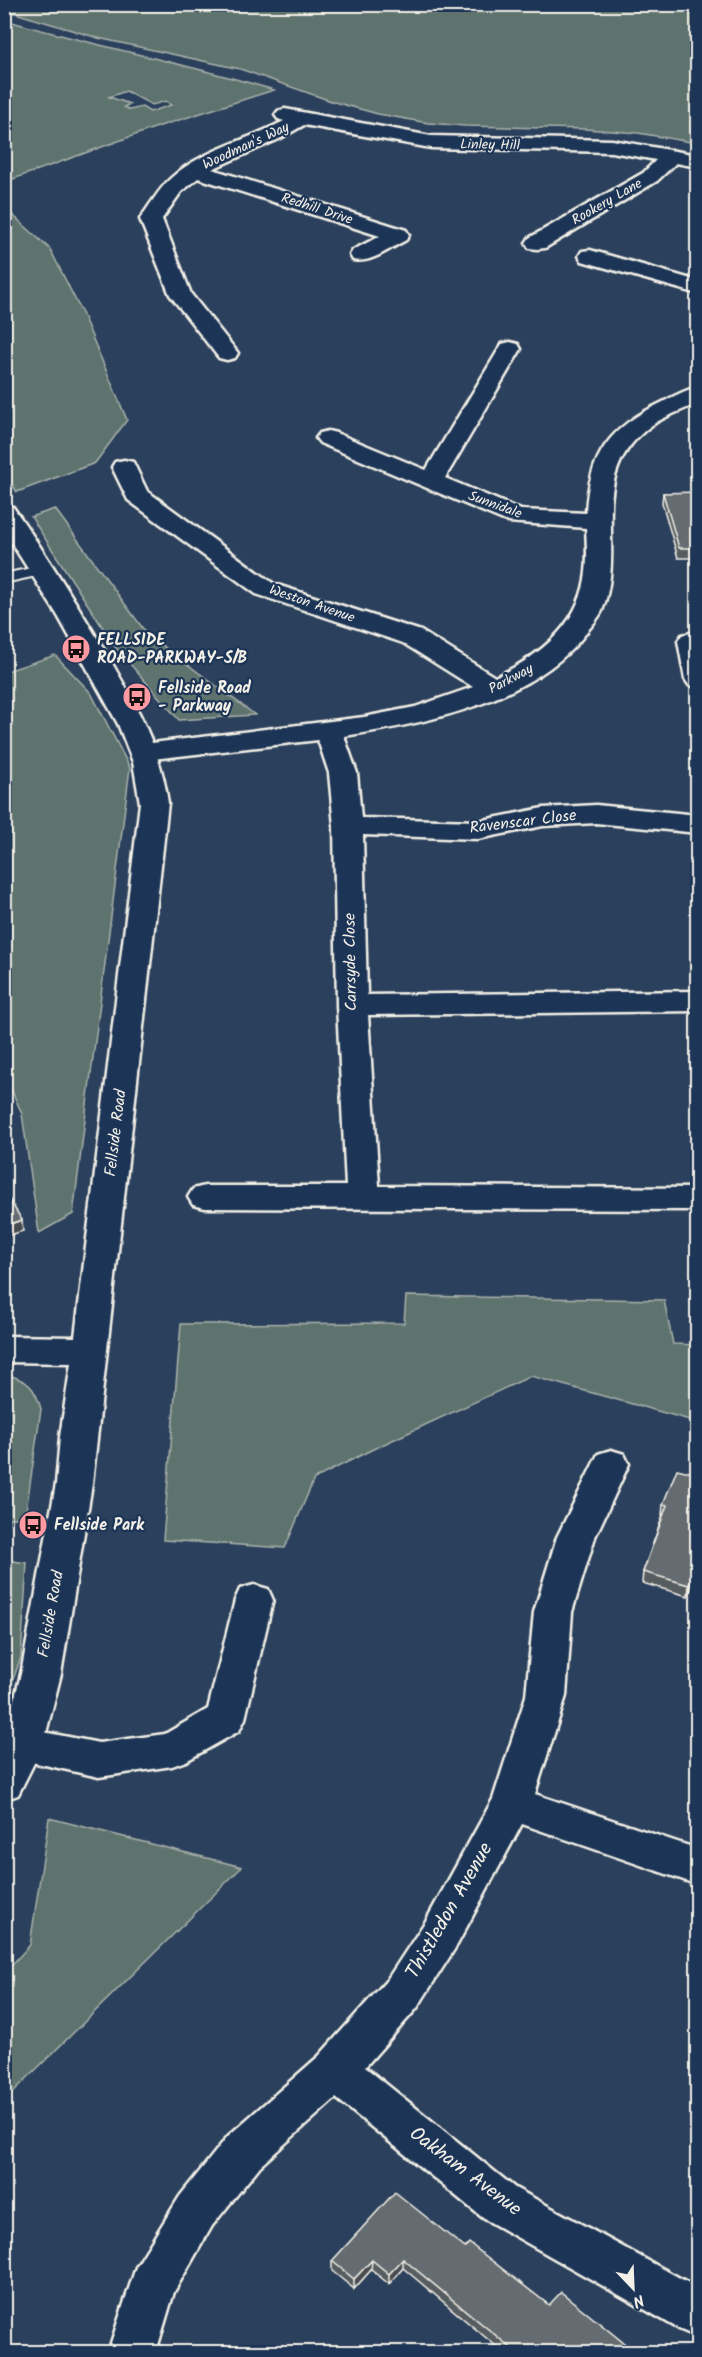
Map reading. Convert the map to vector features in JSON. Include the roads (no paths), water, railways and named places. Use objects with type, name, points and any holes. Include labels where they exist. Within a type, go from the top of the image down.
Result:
[{"type":"street","name":"Linley Hill","points":[[293,116],[431,142],[612,146],[698,161]]},
{"type":"street","name":"Woodman's Way","points":[[227,353],[181,295],[152,219],[180,180],[216,158],[288,129],[293,116]]},
{"type":"street","name":"Rookery Lane","points":[[537,243],[641,183],[672,156]]},
{"type":"street","name":"Redhill Drive","points":[[195,170],[398,235],[361,255]]},
{"type":"street","points":[[590,256],[697,287]]},
{"type":"street","points":[[432,480],[510,349]]},
{"type":"street","name":"Parkway","points":[[144,752],[328,729],[389,720],[450,707],[495,689],[540,663],[575,632],[597,590],[600,560],[597,521],[598,484],[604,463],[614,446],[628,430],[668,404],[698,394]]},
{"type":"street","points":[[668,404],[698,418]]},
{"type":"street","name":"Sunnidale","points":[[328,438],[517,517],[597,521]]},
{"type":"street","name":"Weston Avenue","points":[[124,467],[137,495],[265,589],[412,637],[495,689]]},
{"type":"street","name":"Fellside Road","points":[[4,512],[45,570],[122,704],[144,752],[153,783],[154,802],[74,1484],[41,1674],[23,1745],[4,1783]]},
{"type":"street","points":[[691,641],[698,679]]},
{"type":"street","name":"Carrsyde Close","points":[[328,729],[343,773],[348,826],[352,1005],[363,1197]]},
{"type":"street","name":"Ravenscar Close","points":[[348,826],[478,830],[543,817],[596,814],[698,824]]},
{"type":"street","points":[[352,1005],[698,1001]]},
{"type":"street","points":[[205,1197],[698,1199]]},
{"type":"street","points":[[4,1349],[91,1350]]},
{"type":"street","name":"Thistledon Avenue","points":[[132,2352],[153,2283],[196,2211],[244,2151],[335,2070],[408,1985],[442,1932],[479,1860],[512,1803],[546,1696],[553,1612],[576,1537],[611,1464]]},
{"type":"street","points":[[23,1745],[99,1760],[172,1749],[225,1719],[254,1600]]},
{"type":"street","points":[[512,1803],[698,1867]]},
{"type":"street","name":"Oakham Avenue","points":[[335,2070],[499,2203],[698,2314]]},
{"type":"lane","points":[[4,579],[45,570]]},
{"type":"place","name":"FELLSIDE ROAD-PARKWAY-S/B","points":[[76,649]]},
{"type":"place","name":"Fellside Road - Parkway","points":[[137,697]]},
{"type":"place","name":"Fellside Park","points":[[33,1525]]}]
